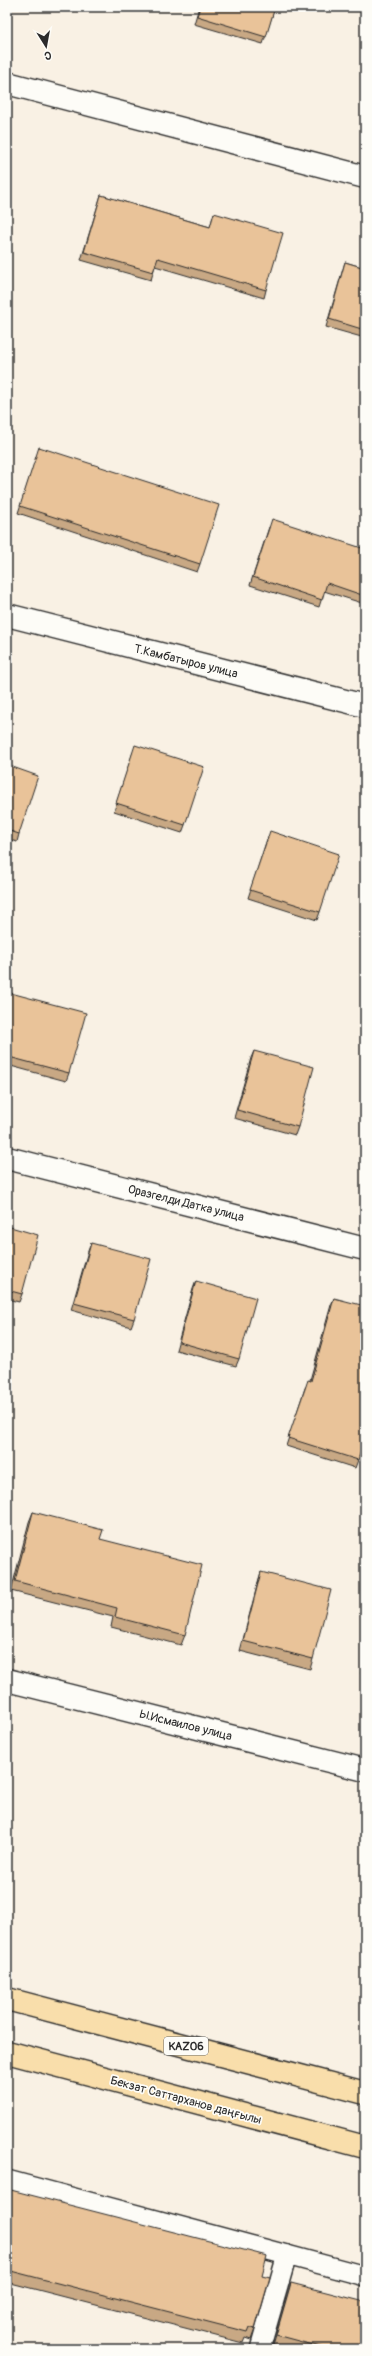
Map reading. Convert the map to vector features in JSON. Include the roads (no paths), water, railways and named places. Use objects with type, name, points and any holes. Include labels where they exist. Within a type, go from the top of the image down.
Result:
[{"type":"main road","name":"KАZ06","points":[[7,1999],[365,2093]]},
{"type":"main road","name":"Бекзат Саттарханов даңғылы","points":[[7,2052],[365,2147]]},
{"type":"street","points":[[7,83],[365,177]]},
{"type":"street","name":"Т.Камбатыров улица","points":[[7,615],[365,706]]},
{"type":"street","name":"Оразгелди Датка улица","points":[[7,1158],[365,1249]]},
{"type":"street","name":"Ы.Исмаилов улица","points":[[7,1680],[365,1770]]},
{"type":"lane","points":[[7,2180],[365,2276]]},
{"type":"lane","points":[[260,2349],[287,2255]]}]
